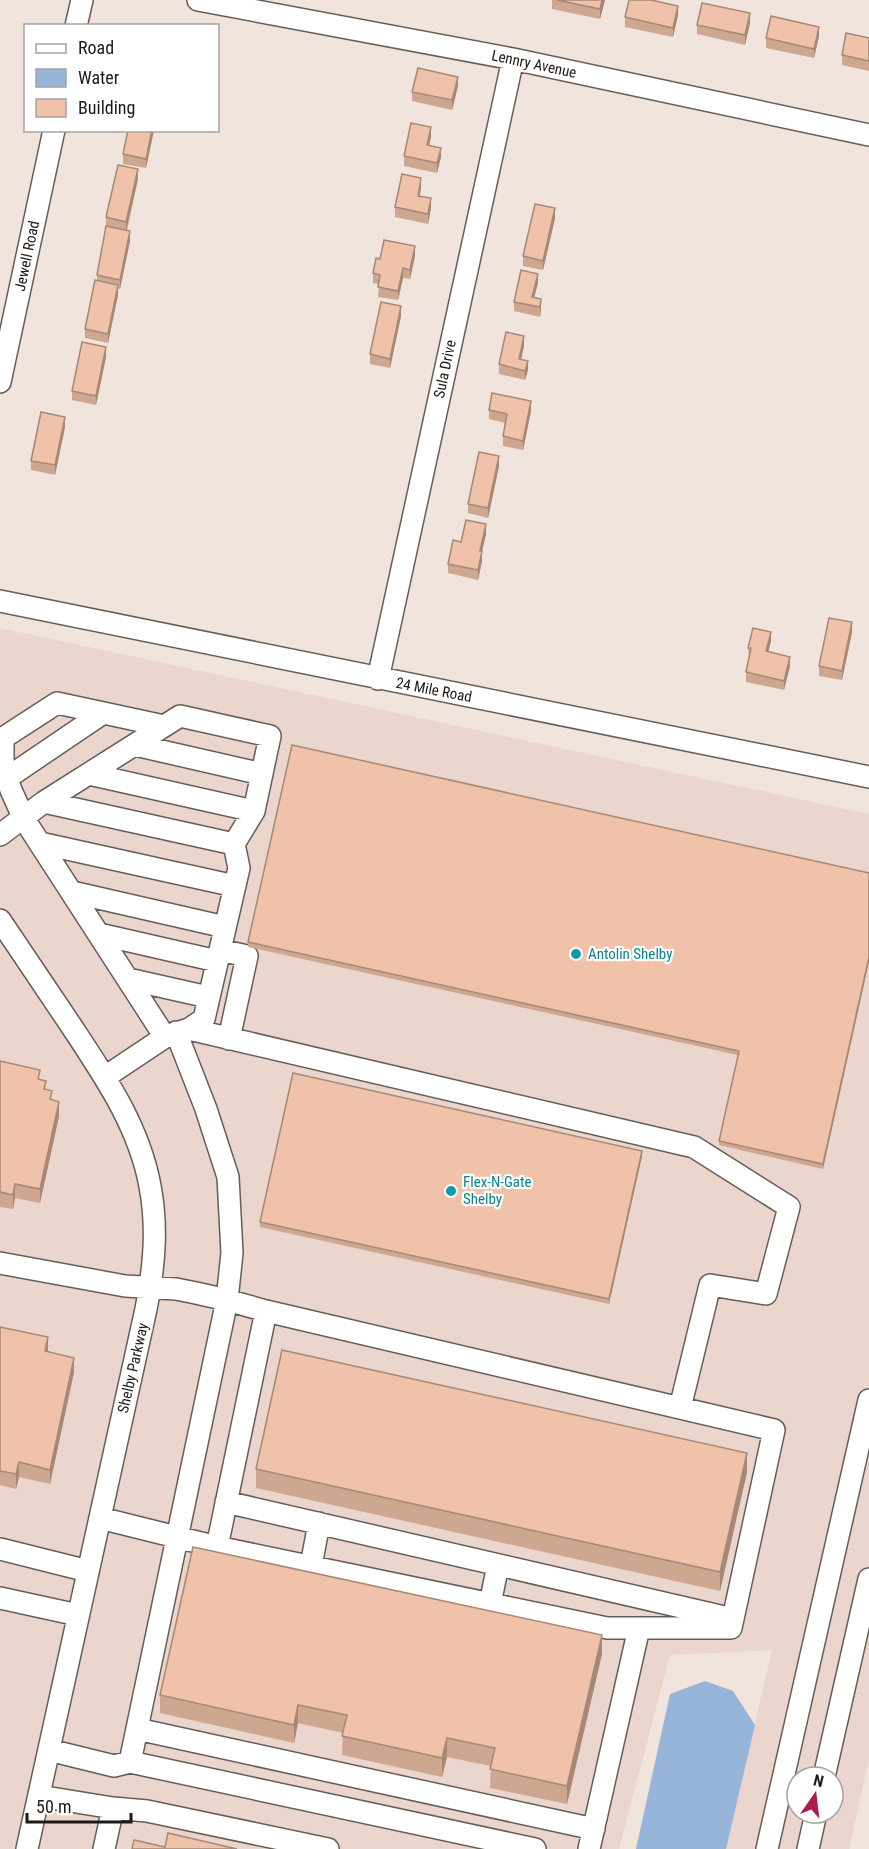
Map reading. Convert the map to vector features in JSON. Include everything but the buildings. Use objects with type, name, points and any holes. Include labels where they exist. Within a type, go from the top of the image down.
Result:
[{"type":"street","points":[[76,24],[82,0]]},
{"type":"street","name":"Lennry Avenue","points":[[198,0],[513,59],[869,135]]},
{"type":"street","name":"Sula Drive","points":[[378,679],[513,59]]},
{"type":"street","name":"Jewell Road","points":[[0,382],[54,132]]},
{"type":"street","name":"24 Mile Road","points":[[0,601],[869,777]]},
{"type":"street","points":[[130,1762],[227,1300],[232,1253],[228,1177],[206,1108],[177,1033],[128,979],[24,819],[3,766],[3,738],[57,703],[164,726]]},
{"type":"street","points":[[7,778],[103,713]]},
{"type":"street","points":[[0,835],[44,802],[180,716],[270,736],[254,811],[234,844],[239,867],[204,1019],[105,1077]]},
{"type":"street","points":[[135,745],[262,774]]},
{"type":"street","points":[[89,774],[254,811]]},
{"type":"street","points":[[44,802],[234,844]]},
{"type":"street","points":[[40,843],[234,886]]},
{"type":"street","points":[[72,892],[225,927]]},
{"type":"street","name":"Shelby Parkway","points":[[0,920],[105,1077],[127,1116],[147,1168],[155,1229],[150,1287],[27,1849]]},
{"type":"street","points":[[99,934],[218,956],[247,956],[229,1039]]},
{"type":"street","points":[[128,979],[208,997]]},
{"type":"street","points":[[177,1033],[229,1039],[694,1147],[789,1207],[766,1294],[710,1285],[680,1408]]},
{"type":"street","points":[[0,1263],[109,1283],[176,1289],[227,1300],[774,1430],[732,1628],[607,1628],[217,1547],[100,1518]]},
{"type":"street","points":[[217,1547],[266,1311]]},
{"type":"street","points":[[767,1849],[869,1400]]},
{"type":"street","points":[[226,1502],[733,1619]]},
{"type":"street","points":[[311,1566],[319,1523]]},
{"type":"street","points":[[0,1550],[88,1571]]},
{"type":"street","points":[[490,1604],[498,1565]]},
{"type":"street","points":[[827,1765],[869,1579]]},
{"type":"street","points":[[0,1598],[78,1615]]},
{"type":"street","points":[[137,1729],[468,1802],[592,1839],[639,1628]]},
{"type":"street","points":[[49,1750],[114,1766],[130,1762],[534,1849]]},
{"type":"street","points":[[307,1800],[314,1768]]},
{"type":"street","points":[[39,1796],[147,1811],[328,1849]]},
{"type":"street","points":[[462,1833],[468,1802]]},
{"type":"street","points":[[104,1849],[113,1808]]},
{"type":"street","points":[[808,1849],[813,1825]]},
{"type":"shaded area","points":[[0,628],[869,814],[869,1759],[849,1849],[726,1849],[772,1650],[670,1655],[619,1849],[0,1849]]},
{"type":"water","points":[[705,1681],[733,1691],[755,1725],[726,1849],[636,1849],[670,1694]]},
{"type":"place","name":"Antolin Shelby","points":[[576,954]]},
{"type":"place","name":"Flex-N-Gate Shelby","points":[[451,1191]]}]
